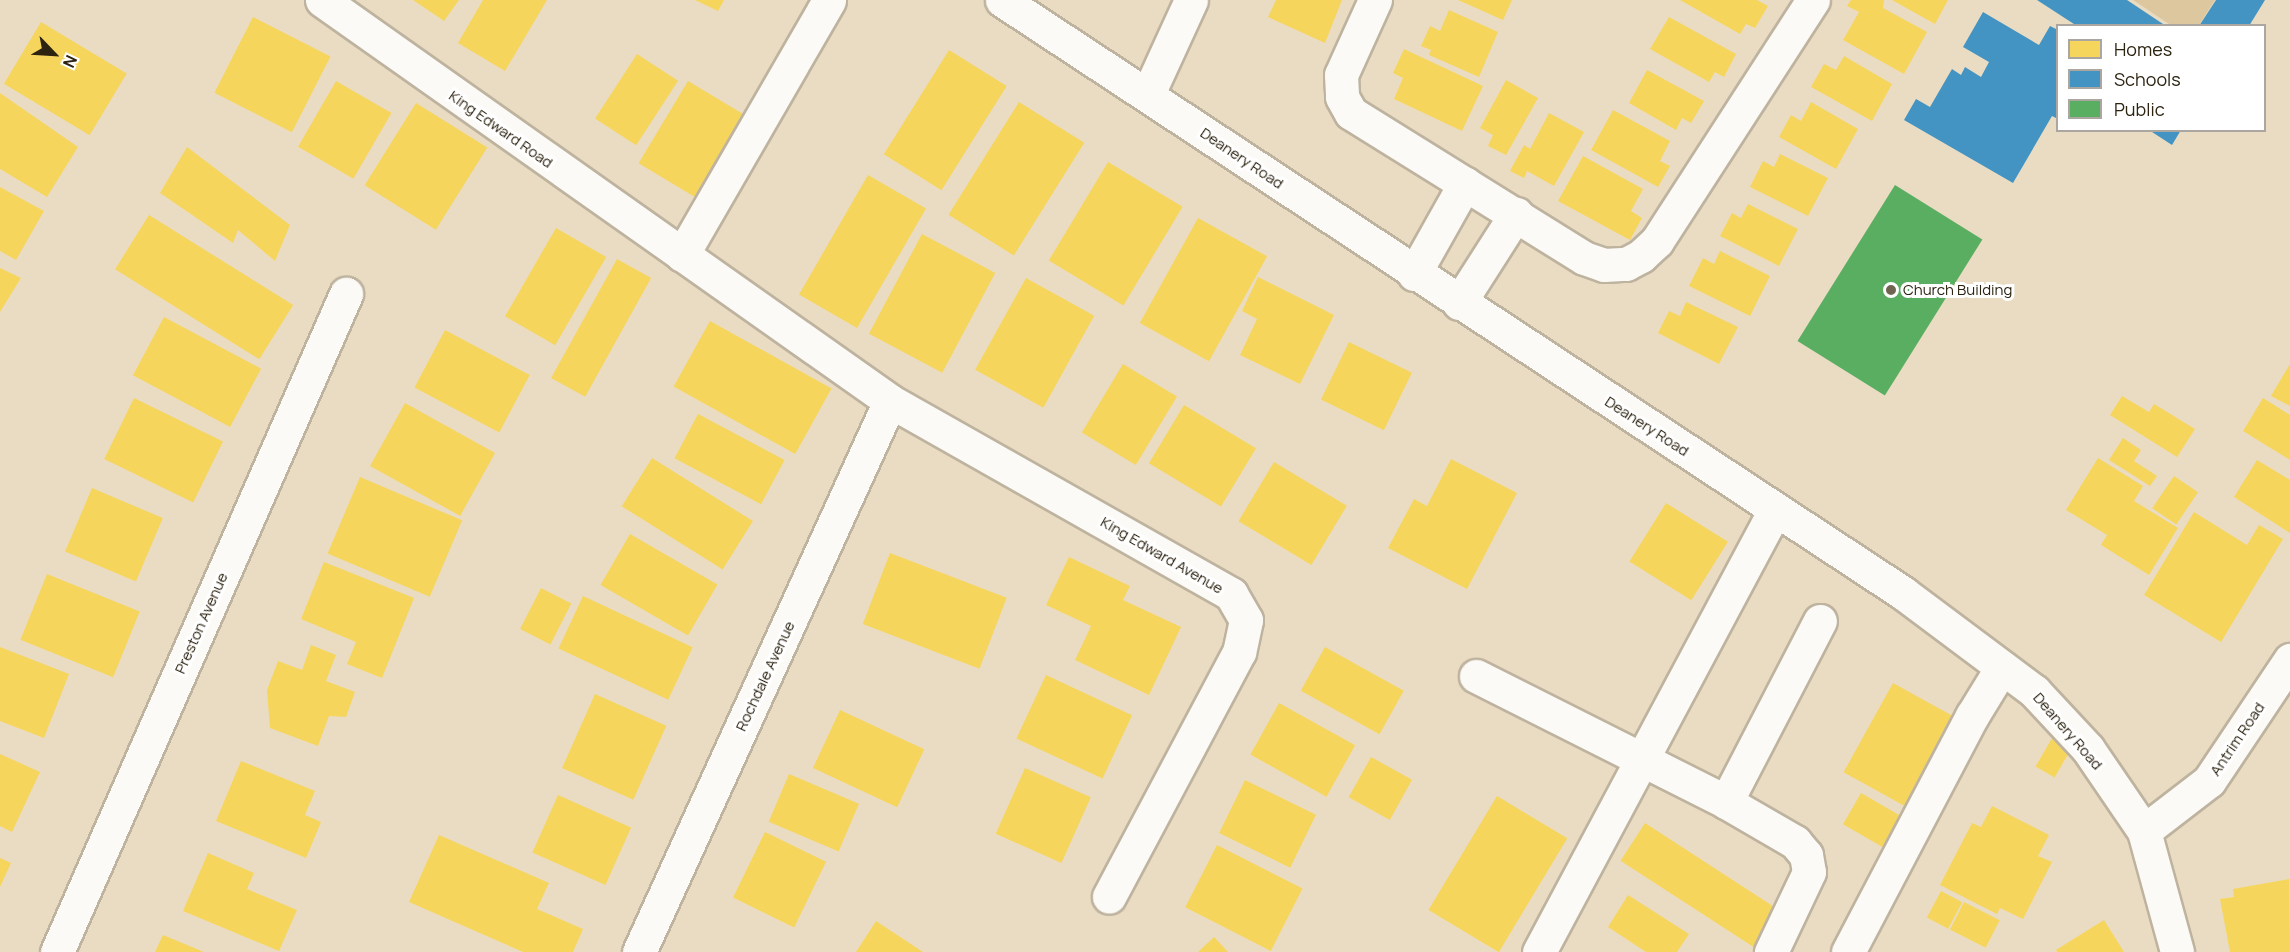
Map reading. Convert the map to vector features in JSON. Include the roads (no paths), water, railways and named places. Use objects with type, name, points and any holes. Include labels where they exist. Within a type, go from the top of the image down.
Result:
[{"type":"street","name":"King Edward Road","points":[[322,0],[890,401]]},
{"type":"street","points":[[682,255],[829,0]]},
{"type":"street","name":"Deanery Road","points":[[1002,0],[1148,94],[1414,274],[1903,593],[2034,691],[2088,749],[2144,831],[2176,952]]},
{"type":"street","points":[[1148,94],[1191,0]]},
{"type":"street","points":[[1376,0],[1341,75],[1342,97],[1351,113],[1367,126],[1516,214],[1584,258],[1604,265],[1626,264],[1641,256],[1657,241],[1813,0]]},
{"type":"street","points":[[1414,274],[1465,183]]},
{"type":"street","points":[[1459,303],[1516,214]]},
{"type":"street","name":"Preston Avenue","points":[[57,952],[346,294]]},
{"type":"street","name":"King Edward Avenue","points":[[890,401],[1231,594],[1246,620],[1239,652],[1109,897]]},
{"type":"street","name":"Rochdale Avenue","points":[[639,952],[890,401]]},
{"type":"street","points":[[1539,952],[1640,759],[1775,510]]},
{"type":"street","points":[[1726,802],[1820,621]]},
{"type":"street","name":"Antrim Road","points":[[2144,831],[2209,781],[2290,660]]},
{"type":"street","points":[[1848,952],[1971,716],[2002,667]]},
{"type":"street","points":[[1476,676],[1726,802],[1795,842],[1806,855],[1809,872],[1803,891],[1771,952]]},
{"type":"place","name":"Church Building","points":[[1891,290]]}]
